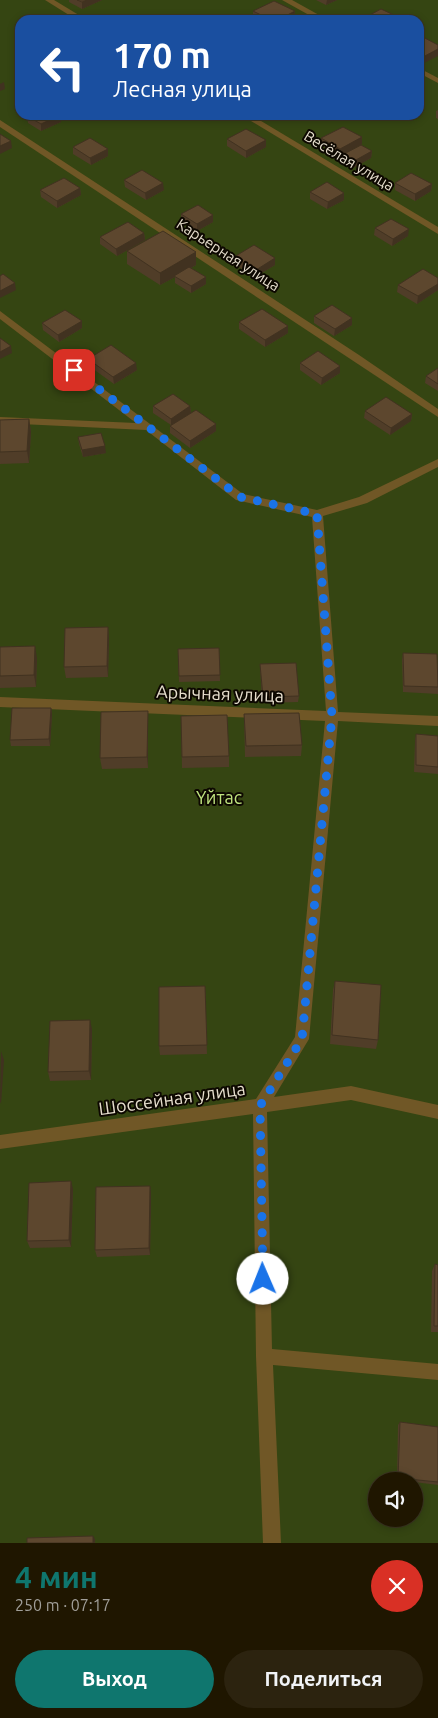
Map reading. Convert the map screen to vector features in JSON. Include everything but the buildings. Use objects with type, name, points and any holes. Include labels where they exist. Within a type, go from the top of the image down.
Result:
[{"type":"street","points":[[49,0],[74,15]]},
{"type":"street","points":[[286,0],[314,15]]},
{"type":"street","points":[[424,73],[438,80]]},
{"type":"street","name":"Весёлая улица","points":[[253,120],[438,231]]},
{"type":"street","name":"Карьерная улица","points":[[0,123],[339,346],[438,414]]},
{"type":"street","points":[[0,314],[240,497],[317,514],[363,500],[438,463]]},
{"type":"street","points":[[0,420],[147,427]]},
{"type":"street","points":[[272,1543],[264,1356],[260,1106],[302,1039],[332,716],[317,514]]},
{"type":"street","name":"Арычная улица","points":[[0,702],[438,721]]},
{"type":"street","name":"Шоссейная улица","points":[[0,1142],[351,1093],[438,1112]]},
{"type":"street","points":[[264,1356],[438,1372]]},
{"type":"green space","name":"Үйтас","points":[[0,0],[438,0],[438,1543],[0,1543]]},
{"type":"route","points":[[74,370],[240,497],[317,514],[332,716],[302,1039],[260,1106],[263,1279]]}]
